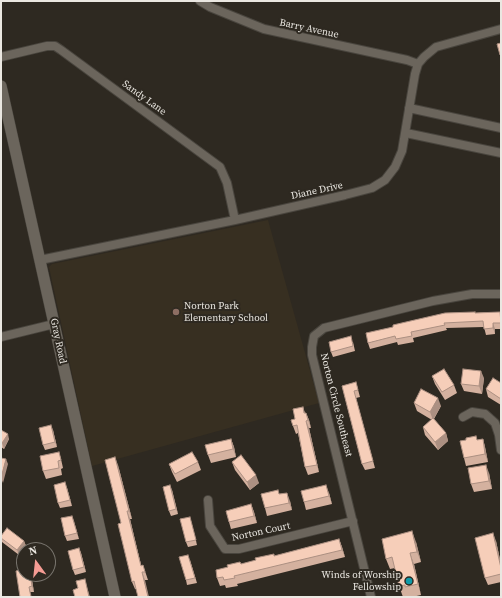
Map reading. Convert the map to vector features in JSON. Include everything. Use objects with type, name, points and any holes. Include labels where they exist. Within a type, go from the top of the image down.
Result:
[{"type":"street","name":"Barry Avenue","points":[[200,1],[210,7],[264,29],[407,60],[418,64]]},
{"type":"street","points":[[418,64],[436,47],[501,29]]},
{"type":"street","name":"Sandy Lane","points":[[1,57],[47,46],[55,46],[61,50],[220,166],[227,183],[234,220]]},
{"type":"street","name":"Diane Drive","points":[[40,260],[345,196],[372,188],[385,180],[395,167],[402,151],[418,64]]},
{"type":"street","name":"Gray Road","points":[[1,86],[115,597]]},
{"type":"street","points":[[409,108],[501,128]]},
{"type":"street","points":[[406,133],[501,153]]},
{"type":"street","name":"Norton Circle Southeast","points":[[371,597],[312,355],[314,336],[324,328],[433,301],[472,294],[501,294]]},
{"type":"street","points":[[1,337],[54,324]]},
{"type":"street","points":[[463,417],[472,412],[485,414],[495,424],[499,435],[501,450]]},
{"type":"street","name":"Norton Court","points":[[208,500],[210,526],[225,549],[238,549],[353,521]]},
{"type":"shaded area","name":"Norton Park Elementary School","points":[[268,220],[319,403],[92,466],[49,267],[52,264]]},
{"type":"building","points":[[501,43],[501,54],[500,55],[497,44]]},
{"type":"building","points":[[500,312],[501,323],[493,323],[493,328],[484,329],[483,321],[444,323],[445,325],[411,332],[412,336],[396,339],[395,336],[368,343],[366,333],[393,327],[393,325],[445,313]]},
{"type":"building","points":[[351,336],[353,346],[331,352],[329,342]]},
{"type":"building","points":[[444,369],[454,385],[442,392],[432,376]]},
{"type":"building","points":[[463,369],[481,371],[479,386],[461,384]]},
{"type":"building","points":[[493,378],[501,383],[501,399],[486,389]]},
{"type":"building","points":[[356,382],[358,390],[354,391],[373,461],[362,464],[342,386]]},
{"type":"building","points":[[421,389],[438,398],[430,412],[414,403]]},
{"type":"building","points":[[303,407],[304,413],[306,413],[308,420],[306,421],[317,465],[305,467],[297,425],[293,426],[291,420],[295,419],[293,409]]},
{"type":"building","points":[[433,418],[446,433],[435,442],[423,427]]},
{"type":"building","points":[[51,425],[55,442],[43,445],[39,428]]},
{"type":"building","points":[[1,430],[8,434],[2,443],[1,443]]},
{"type":"building","points":[[476,436],[477,440],[483,439],[485,454],[464,458],[460,441]]},
{"type":"building","points":[[231,439],[233,449],[208,455],[205,445]]},
{"type":"building","points":[[59,452],[61,460],[58,461],[59,468],[43,471],[40,456]]},
{"type":"building","points":[[192,452],[198,462],[175,474],[169,464]]},
{"type":"building","points":[[241,455],[256,475],[247,482],[232,462]]},
{"type":"building","points":[[115,457],[141,566],[143,565],[145,572],[142,572],[148,597],[138,597],[134,581],[132,582],[118,524],[121,523],[105,460]]},
{"type":"building","points":[[1,458],[6,459],[1,478]]},
{"type":"building","points":[[486,465],[489,481],[471,484],[468,468]]},
{"type":"building","points":[[65,482],[70,500],[58,503],[54,485]]},
{"type":"building","points":[[170,485],[176,509],[169,511],[163,487]]},
{"type":"building","points":[[326,485],[329,496],[304,502],[301,491]]},
{"type":"building","points":[[278,490],[279,494],[287,493],[289,503],[265,508],[261,494]]},
{"type":"building","points":[[251,504],[254,516],[229,522],[226,511]]},
{"type":"building","points":[[72,516],[77,533],[65,536],[61,518]]},
{"type":"building","points":[[190,517],[196,540],[186,542],[180,519]]},
{"type":"building","points":[[7,528],[24,541],[16,542],[16,549],[1,538]]},
{"type":"building","name":"Winds of Worship Fellowship","points":[[412,531],[417,552],[410,553],[418,584],[405,587],[405,585],[399,586],[392,557],[386,559],[382,539]]},
{"type":"building","points":[[493,533],[501,574],[485,578],[475,538]]},
{"type":"building","points":[[339,539],[342,550],[234,576],[235,578],[224,580],[223,577],[217,578],[216,570],[228,567],[227,565],[240,562],[241,564],[256,560],[255,558],[274,554],[274,556]]},
{"type":"building","points":[[79,548],[84,567],[73,570],[68,551]]},
{"type":"building","points":[[188,555],[195,578],[186,580],[179,557]]},
{"type":"building","points":[[85,579],[89,597],[75,597],[73,590],[78,588],[76,581]]},
{"type":"building","points":[[18,582],[31,582],[32,586],[29,587],[31,597],[20,597]]},
{"type":"place","name":"Norton Park Elementary School","points":[[176,312]]},
{"type":"place","name":"Winds of Worship Fellowship","points":[[409,581]]}]
